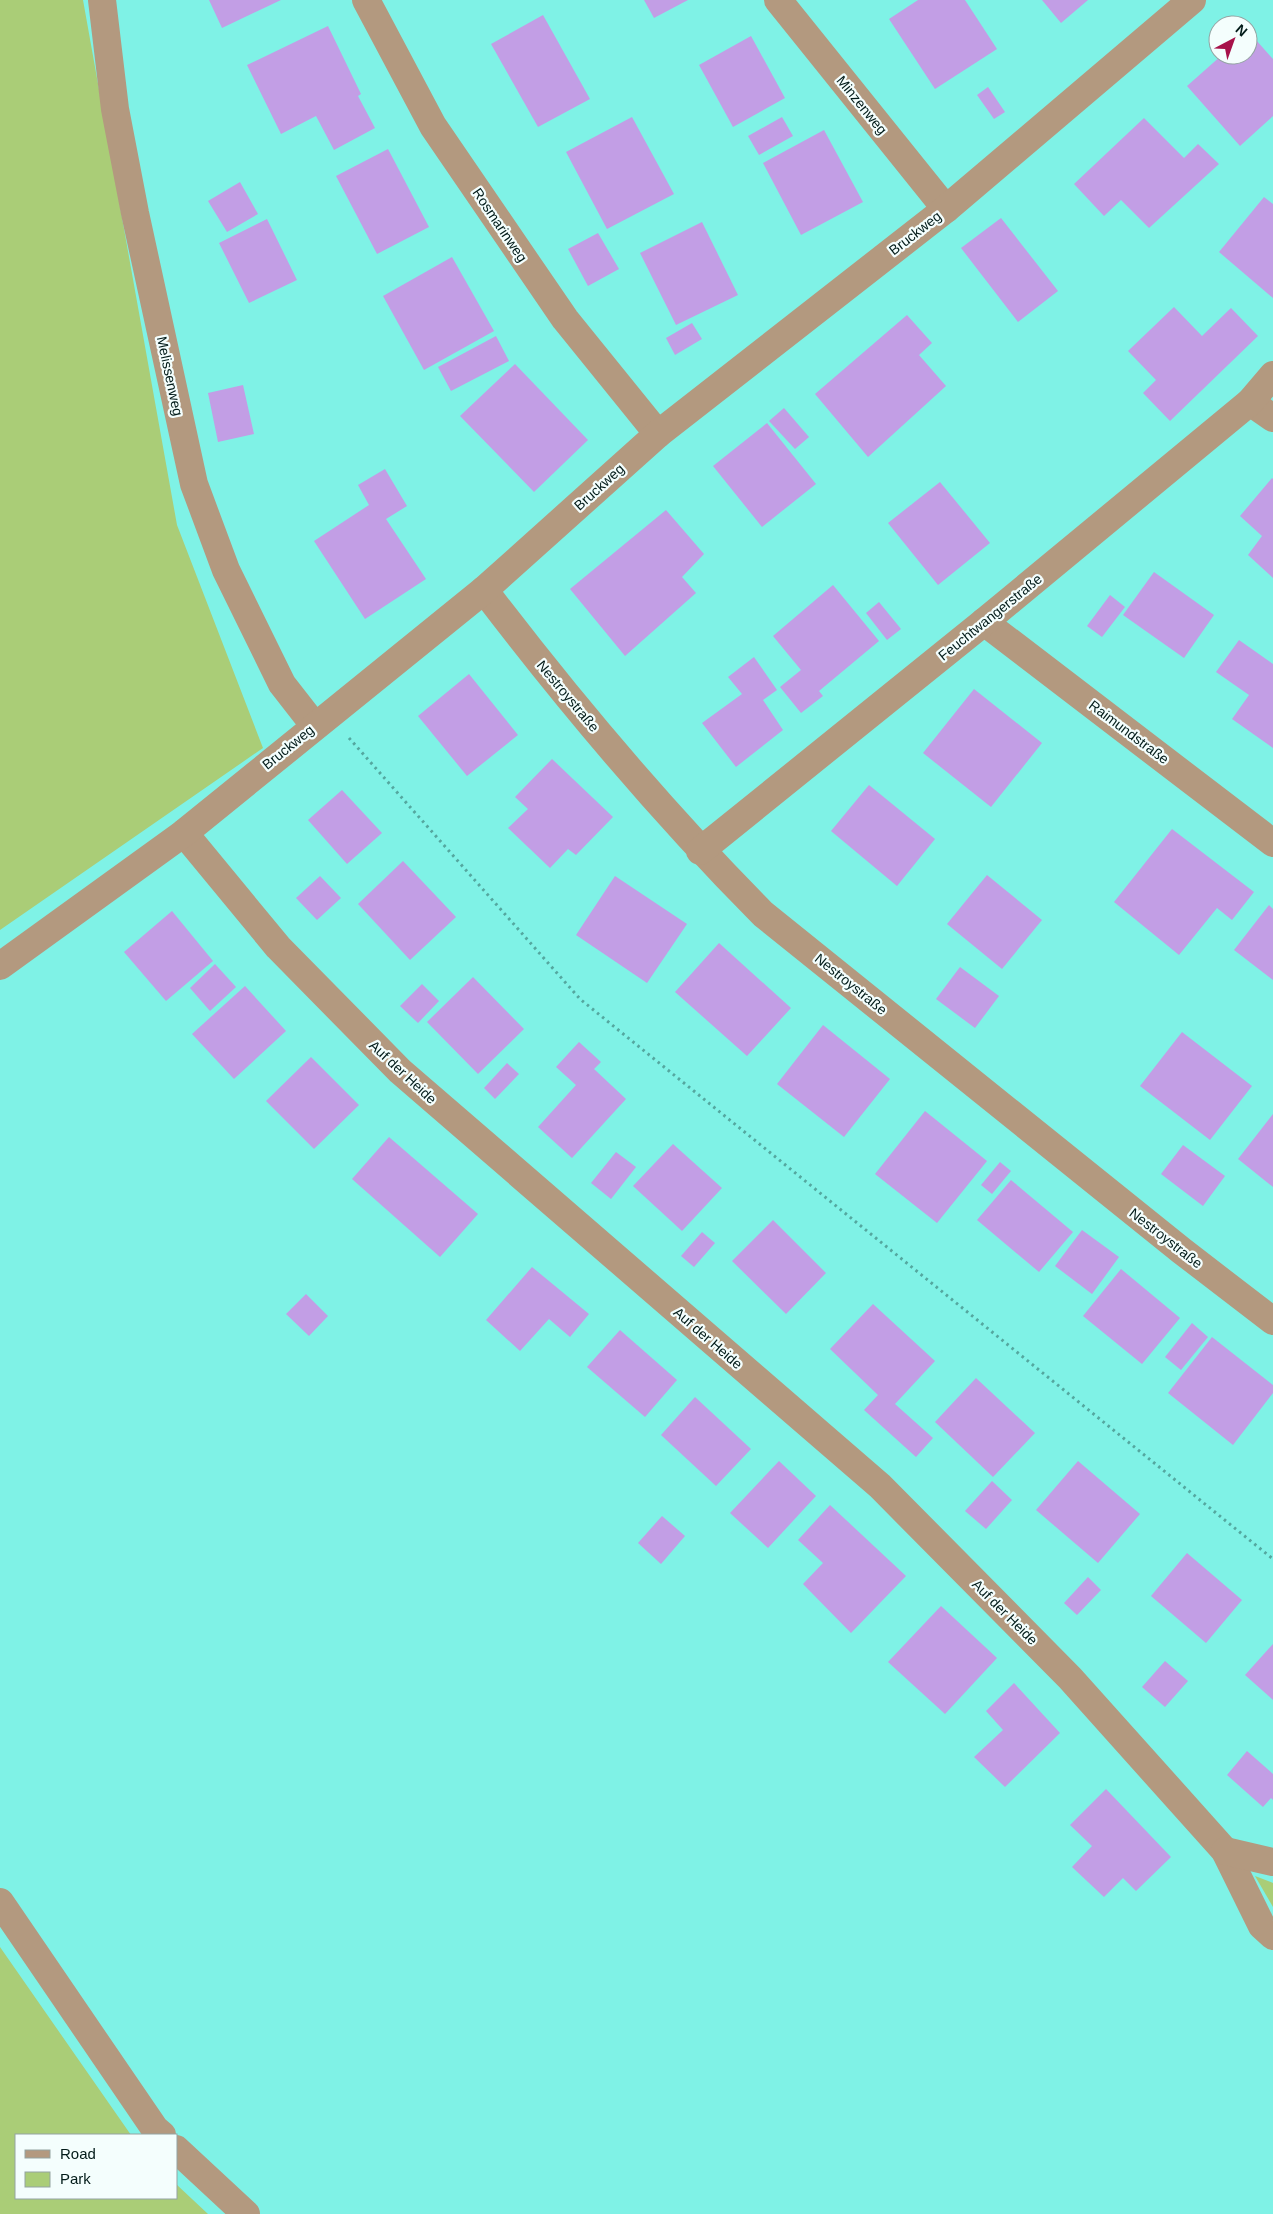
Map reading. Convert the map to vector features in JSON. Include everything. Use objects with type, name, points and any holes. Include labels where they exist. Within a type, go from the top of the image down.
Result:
[{"type":"street","name":"Melissenweg","points":[[102,0],[115,108],[134,213],[194,484],[226,570],[282,684],[321,720]]},
{"type":"street","name":"Rosmarinweg","points":[[366,0],[433,126],[565,320],[658,434]]},
{"type":"street","name":"Minzenweg","points":[[778,0],[946,209]]},
{"type":"street","name":"Bruckweg","points":[[0,966],[184,833],[321,720],[484,590],[658,434],[946,209],[1192,0]]},
{"type":"street","name":"Feuchtwangerstraße","points":[[700,850],[984,622],[1250,402],[1273,375]]},
{"type":"street","points":[[1250,402],[1273,418]]},
{"type":"street","name":"Nestroystraße","points":[[484,590],[533,654],[700,850],[763,914],[1182,1251],[1273,1321]]},
{"type":"street","name":"Raimundstraße","points":[[984,622],[1273,843]]},
{"type":"street","name":"Auf der Heide","points":[[184,833],[278,947],[400,1071],[880,1486],[1070,1678],[1225,1851],[1262,1926],[1273,1936]]},
{"type":"street","points":[[1225,1851],[1273,1862]]},
{"type":"street","points":[[0,1902],[155,2129],[161,2134]]},
{"type":"street","points":[[178,2151],[246,2214]]},
{"type":"path","points":[[321,720],[580,999],[1273,1559]]},
{"type":"green space","points":[[0,0],[83,0],[177,525],[263,748],[0,930]]},
{"type":"green space","points":[[1255,1876],[1273,1883],[1273,1907]]},
{"type":"green space","points":[[0,1947],[130,2134],[15,2134],[15,2199],[178,2199],[178,2186],[208,2214],[0,2214]]},
{"type":"building","points":[[209,0],[281,0],[222,28]]},
{"type":"building","points":[[644,0],[688,0],[654,18]]},
{"type":"building","points":[[918,0],[965,0],[997,49],[935,89],[889,19]]},
{"type":"building","points":[[1042,0],[1088,0],[1061,23]]},
{"type":"building","points":[[543,15],[590,99],[538,127],[491,44]]},
{"type":"building","points":[[328,26],[361,94],[358,96],[375,128],[334,150],[316,116],[281,134],[247,65]]},
{"type":"building","points":[[751,36],[785,98],[733,127],[699,65]]},
{"type":"building","points":[[1258,42],[1273,59],[1273,116],[1240,146],[1187,86],[1211,65],[1258,65]]},
{"type":"building","points":[[988,87],[1005,112],[994,119],[977,95]]},
{"type":"building","points":[[632,117],[674,194],[607,229],[566,152]]},
{"type":"building","points":[[782,117],[793,136],[759,155],[748,136]]},
{"type":"building","points":[[1144,118],[1184,158],[1198,144],[1219,164],[1149,228],[1121,200],[1104,216],[1074,184]]},
{"type":"building","points":[[824,130],[863,202],[801,235],[763,163]]},
{"type":"building","points":[[388,149],[429,227],[377,254],[336,176]]},
{"type":"building","points":[[240,182],[258,214],[227,232],[208,201]]},
{"type":"building","points":[[1264,197],[1273,204],[1273,298],[1219,252]]},
{"type":"building","points":[[1001,218],[1058,291],[1018,322],[961,248]]},
{"type":"building","points":[[267,219],[297,280],[249,303],[219,243]]},
{"type":"building","points":[[702,222],[738,295],[676,325],[640,253]]},
{"type":"building","points":[[598,233],[619,269],[588,286],[568,249]]},
{"type":"building","points":[[452,257],[494,331],[424,370],[383,296]]},
{"type":"building","points":[[1174,307],[1202,336],[1231,308],[1258,336],[1170,421],[1143,393],[1156,380],[1128,351]]},
{"type":"building","points":[[907,315],[932,343],[919,355],[946,386],[868,457],[815,394]]},
{"type":"building","points":[[692,323],[702,339],[675,355],[666,338]]},
{"type":"building","points":[[496,336],[509,361],[451,391],[438,367]]},
{"type":"building","points":[[515,364],[588,440],[534,492],[460,416]]},
{"type":"building","points":[[243,385],[254,434],[218,442],[208,393]]},
{"type":"building","points":[[784,408],[809,437],[795,449],[769,421]]},
{"type":"building","points":[[767,423],[816,484],[762,527],[713,466]]},
{"type":"building","points":[[385,469],[407,506],[386,519],[426,579],[365,619],[314,541],[369,505],[358,485]]},
{"type":"building","points":[[1272,478],[1273,578],[1248,555],[1262,536],[1240,516]]},
{"type":"building","points":[[940,482],[990,543],[938,585],[888,523]]},
{"type":"building","points":[[666,510],[704,554],[682,577],[696,593],[625,656],[570,589]]},
{"type":"building","points":[[1154,572],[1214,615],[1184,658],[1123,615]]},
{"type":"building","points":[[833,585],[879,641],[819,691],[823,696],[801,713],[780,687],[801,670],[773,636]]},
{"type":"building","points":[[1110,595],[1125,607],[1102,637],[1087,626]]},
{"type":"building","points":[[879,602],[901,629],[887,640],[866,613]]},
{"type":"building","points":[[1239,640],[1273,664],[1273,748],[1232,719],[1249,695],[1216,672]]},
{"type":"building","points":[[754,657],[777,690],[763,700],[783,730],[736,767],[702,723],[742,694],[728,677]]},
{"type":"building","points":[[469,674],[518,735],[467,776],[418,716]]},
{"type":"building","points":[[974,689],[1042,743],[991,807],[923,753]]},
{"type":"building","points":[[552,759],[613,817],[576,855],[568,849],[550,868],[508,828],[528,809],[515,797]]},
{"type":"building","points":[[869,785],[935,839],[897,886],[831,831]]},
{"type":"building","points":[[342,790],[382,833],[347,864],[308,820]]},
{"type":"building","points":[[1172,829],[1254,892],[1232,920],[1217,908],[1179,955],[1114,902]]},
{"type":"building","points":[[403,861],[456,917],[410,960],[358,904]]},
{"type":"building","points":[[987,875],[1042,920],[1002,969],[947,924]]},
{"type":"building","points":[[320,876],[341,898],[317,920],[296,898]]},
{"type":"building","points":[[615,876],[687,924],[647,983],[576,935]]},
{"type":"building","points":[[1269,905],[1273,909],[1273,980],[1234,950]]},
{"type":"building","points":[[172,911],[213,961],[166,1001],[124,952]]},
{"type":"building","points":[[719,943],[791,1008],[747,1056],[675,992]]},
{"type":"building","points":[[215,964],[236,987],[210,1011],[190,988]]},
{"type":"building","points":[[960,967],[999,996],[975,1028],[936,999]]},
{"type":"building","points":[[473,977],[524,1029],[478,1074],[427,1022]]},
{"type":"building","points":[[422,984],[439,1001],[418,1023],[400,1006]]},
{"type":"building","points":[[245,986],[286,1031],[234,1079],[192,1034]]},
{"type":"building","points":[[823,1025],[890,1079],[844,1137],[777,1084]]},
{"type":"building","points":[[1182,1032],[1252,1086],[1210,1140],[1140,1086]]},
{"type":"building","points":[[579,1042],[601,1062],[594,1069],[626,1099],[572,1158],[538,1127],[576,1085],[556,1067]]},
{"type":"building","points":[[311,1057],[359,1105],[314,1149],[266,1101]]},
{"type":"building","points":[[507,1063],[519,1074],[495,1099],[484,1088]]},
{"type":"building","points":[[925,1111],[987,1161],[937,1223],[875,1174]]},
{"type":"building","points":[[1273,1114],[1273,1187],[1238,1159]]},
{"type":"building","points":[[389,1137],[478,1214],[440,1257],[352,1179]]},
{"type":"building","points":[[673,1144],[722,1188],[682,1231],[633,1186]]},
{"type":"building","points":[[1183,1145],[1225,1176],[1203,1206],[1161,1174]]},
{"type":"building","points":[[616,1152],[636,1167],[611,1199],[591,1183]]},
{"type":"building","points":[[1000,1162],[1011,1171],[992,1194],[981,1185]]},
{"type":"building","points":[[1011,1180],[1073,1232],[1039,1272],[977,1220]]},
{"type":"building","points":[[773,1220],[826,1273],[786,1314],[732,1261]]},
{"type":"building","points":[[1082,1230],[1119,1257],[1092,1294],[1055,1266]]},
{"type":"building","points":[[702,1232],[715,1243],[694,1267],[681,1256]]},
{"type":"building","points":[[532,1267],[589,1314],[570,1337],[549,1319],[520,1351],[486,1320]]},
{"type":"building","points":[[1121,1269],[1180,1318],[1142,1364],[1083,1316]]},
{"type":"building","points":[[306,1294],[328,1316],[309,1336],[286,1314]]},
{"type":"building","points":[[873,1304],[935,1361],[895,1404],[933,1438],[916,1457],[864,1410],[878,1395],[830,1349]]},
{"type":"building","points":[[1192,1323],[1208,1337],[1181,1370],[1165,1357]]},
{"type":"building","points":[[620,1330],[677,1380],[645,1417],[587,1367]]},
{"type":"building","points":[[1212,1337],[1273,1385],[1273,1393],[1233,1445],[1168,1393]]},
{"type":"building","points":[[976,1378],[1035,1433],[993,1477],[935,1422]]},
{"type":"building","points":[[695,1397],[751,1449],[716,1486],[661,1435]]},
{"type":"building","points":[[779,1461],[816,1496],[768,1548],[730,1513]]},
{"type":"building","points":[[1078,1461],[1140,1514],[1098,1563],[1036,1510]]},
{"type":"building","points":[[992,1481],[1012,1500],[986,1529],[965,1511]]},
{"type":"building","points":[[830,1505],[906,1576],[851,1633],[803,1584],[823,1563],[798,1540]]},
{"type":"building","points":[[662,1516],[685,1536],[661,1564],[638,1543]]},
{"type":"building","points":[[1187,1553],[1242,1600],[1206,1643],[1151,1596]]},
{"type":"building","points":[[1088,1577],[1101,1590],[1077,1615],[1064,1603]]},
{"type":"building","points":[[941,1606],[997,1658],[945,1714],[888,1662]]},
{"type":"building","points":[[1273,1644],[1273,1700],[1245,1675]]},
{"type":"building","points":[[1165,1661],[1188,1681],[1165,1707],[1142,1687]]},
{"type":"building","points":[[1014,1683],[1060,1733],[1005,1787],[974,1757],[1003,1730],[986,1711]]},
{"type":"building","points":[[1247,1751],[1273,1774],[1273,1800],[1271,1798],[1263,1807],[1227,1775]]},
{"type":"building","points":[[1106,1789],[1171,1857],[1136,1891],[1123,1878],[1104,1897],[1072,1867],[1092,1846],[1070,1825]]}]
